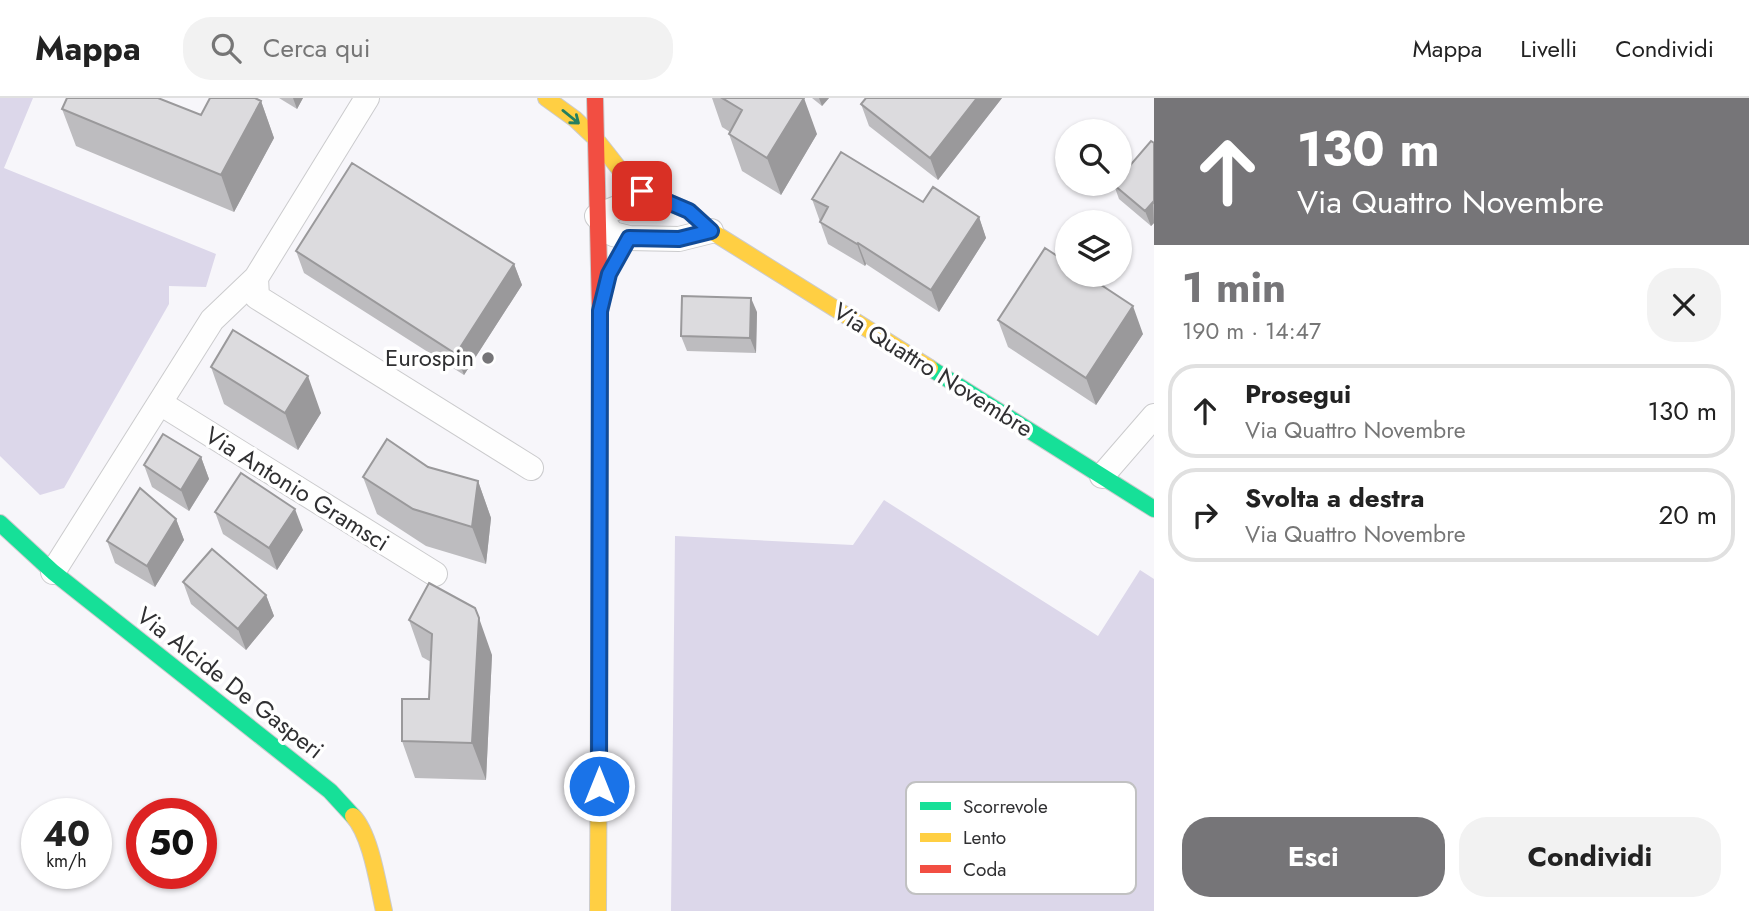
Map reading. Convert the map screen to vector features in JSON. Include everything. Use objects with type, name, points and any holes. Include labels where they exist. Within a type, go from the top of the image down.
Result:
[{"type":"street","points":[[53,572],[212,320],[256,278],[367,98]]},
{"type":"street","name":"Via Quattro Novembre","points":[[546,98],[595,138],[628,180],[642,191],[689,211],[711,231],[1154,509]]},
{"type":"street","points":[[595,98],[600,311],[598,911]]},
{"type":"street","points":[[597,216],[653,197]]},
{"type":"street","points":[[597,216],[613,234],[629,238],[679,239],[711,231]]},
{"type":"street","points":[[600,311],[609,274],[629,238]]},
{"type":"street","points":[[256,278],[257,298],[531,468]]},
{"type":"street","name":"Via Antonio Gramsci","points":[[160,403],[435,575]]},
{"type":"street","points":[[1102,476],[1154,416]]},
{"type":"street","name":"Via Alcide De Gasperi","points":[[0,523],[53,572],[330,791],[357,821],[370,851],[384,911]]},
{"type":"shaded area","points":[[0,98],[33,98],[4,168],[216,254],[206,287],[169,286],[169,304],[64,488],[40,495],[0,456]]},
{"type":"shaded area","points":[[884,500],[1098,636],[1140,570],[1154,579],[1154,911],[671,911],[675,536],[853,545]]},
{"type":"building","points":[[67,98],[158,98],[201,115],[210,98],[255,98],[261,101],[221,175],[62,109]]},
{"type":"building","points":[[722,98],[804,98],[767,158],[729,134],[742,110]]},
{"type":"building","points":[[866,98],[977,98],[930,158],[861,104]]},
{"type":"building","points":[[1151,141],[1154,143],[1154,203],[1145,211],[1127,196],[1132,196],[1132,163]]},
{"type":"building","points":[[841,152],[923,202],[933,187],[979,217],[931,290],[820,222],[828,207],[812,199]]},
{"type":"building","points":[[352,163],[514,264],[456,354],[296,251]]},
{"type":"building","points":[[1045,248],[1055,255],[1055,287],[1104,287],[1133,306],[1086,378],[998,320]]},
{"type":"building","points":[[682,296],[751,298],[750,338],[681,336]]},
{"type":"building","points":[[233,330],[308,376],[285,413],[211,367]]},
{"type":"building","points":[[163,434],[201,457],[181,490],[144,465]]},
{"type":"building","points":[[387,439],[428,467],[478,481],[472,527],[413,509],[363,477]]},
{"type":"building","points":[[241,473],[295,509],[269,548],[215,512]]},
{"type":"building","points":[[140,488],[176,519],[147,566],[107,541]]},
{"type":"building","points":[[212,549],[266,595],[238,629],[183,582]]},
{"type":"building","points":[[429,583],[475,608],[479,618],[472,743],[402,741],[402,699],[429,699],[432,634],[409,620]]},
{"type":"traffic: fast","points":[[930,368],[1154,509]]},
{"type":"traffic: fast","points":[[0,523],[53,572],[330,791],[353,816]]},
{"type":"traffic: slow","points":[[546,98],[595,138],[628,180],[642,191],[689,211],[711,231],[930,368]]},
{"type":"traffic: slow","points":[[598,911],[600,449]]},
{"type":"traffic: slow","points":[[353,816],[365,835],[384,911]]},
{"type":"traffic: jam","points":[[595,98],[600,449]]},
{"type":"place","name":"Eurospin","points":[[488,358]]},
{"type":"route","points":[[599,786],[600,311],[609,274],[629,238],[679,239],[711,231],[689,211],[642,191]]}]
